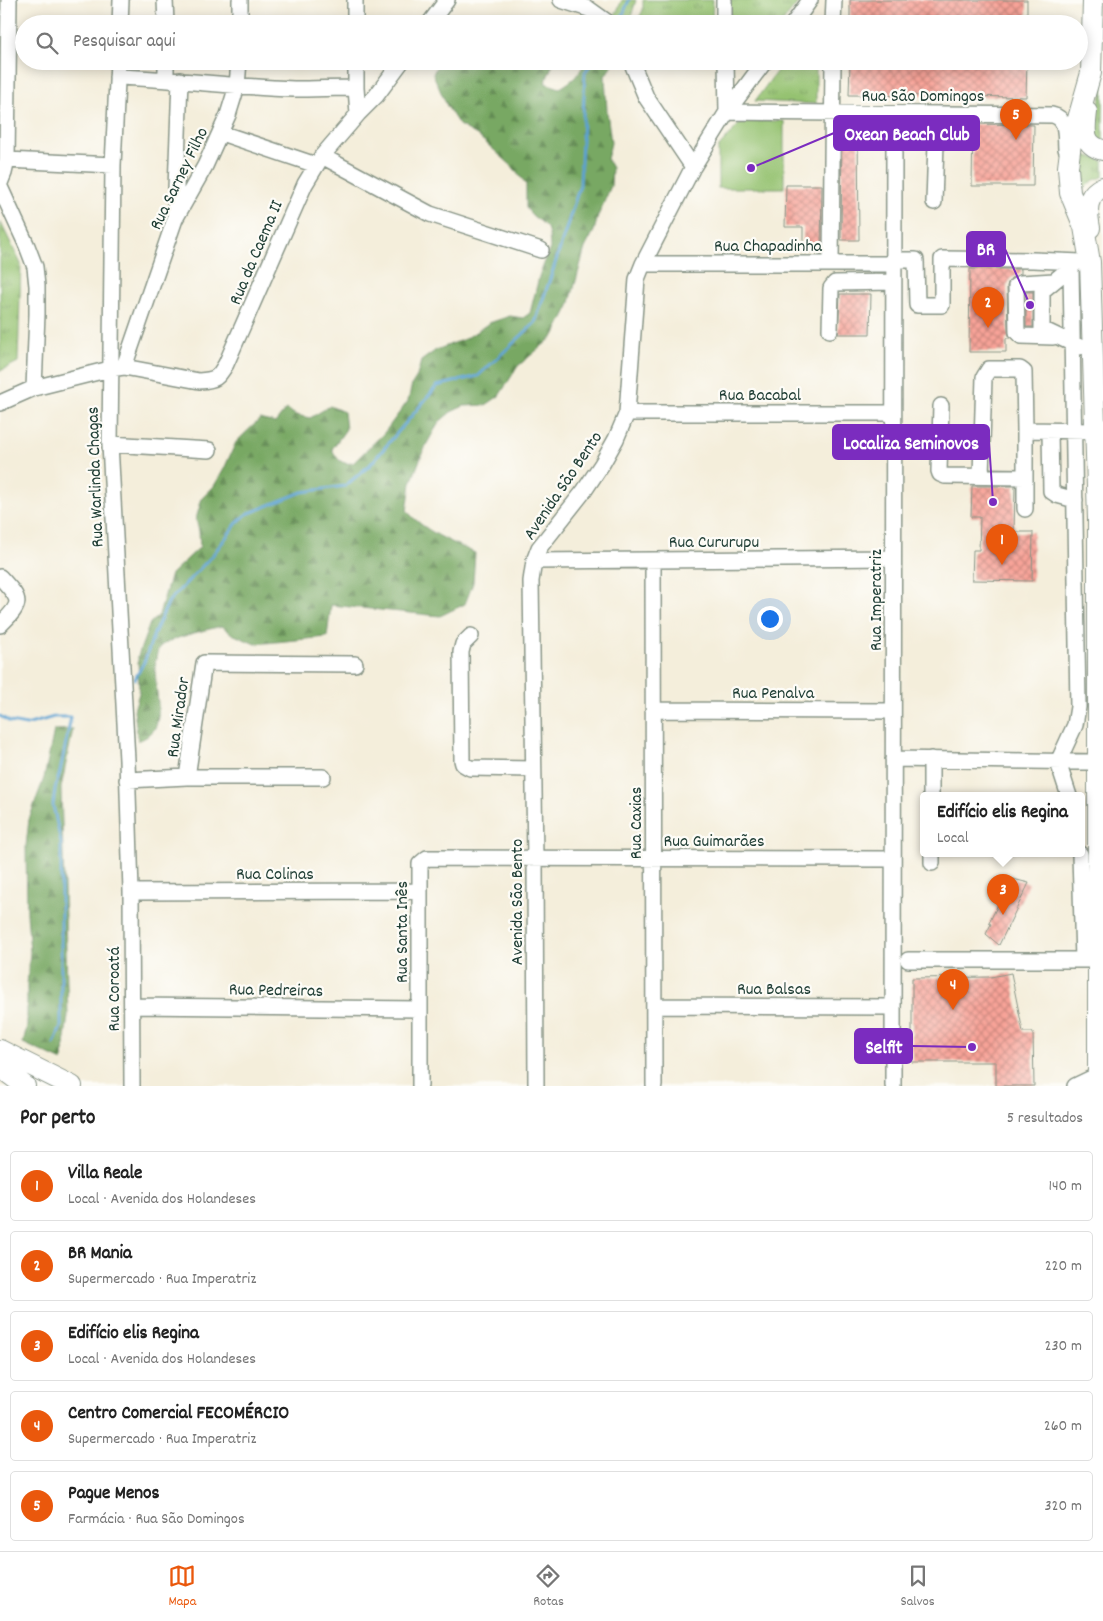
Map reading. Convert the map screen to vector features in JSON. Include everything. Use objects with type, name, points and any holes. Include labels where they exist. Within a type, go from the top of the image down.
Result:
[{"type":"main road","points":[[1093,0],[1091,73],[1086,136],[1092,145],[1103,150]]},
{"type":"main road","points":[[1091,73],[1071,143],[1068,175],[1070,193],[1086,234],[1080,264],[1093,352],[1098,519],[1098,762],[1090,960],[1098,1080]]},
{"type":"main road","points":[[1080,264],[1090,234],[1088,206],[1094,193],[1103,187]]},
{"type":"main road","points":[[0,1050],[72,1086]]},
{"type":"main road","points":[[0,1067],[25,1086]]},
{"type":"street","points":[[0,183],[7,160],[9,0]]},
{"type":"street","points":[[120,15],[121,0]]},
{"type":"street","points":[[165,0],[166,15]]},
{"type":"street","points":[[240,0],[240,15]]},
{"type":"street","points":[[355,0],[355,15]]},
{"type":"street","points":[[436,15],[447,0]]},
{"type":"street","points":[[561,0],[589,9],[598,15]]},
{"type":"street","points":[[724,0],[724,15]]},
{"type":"street","points":[[799,15],[810,0]]},
{"type":"street","points":[[833,15],[834,0]]},
{"type":"street","name":"Rua Warlinda Chagas","points":[[117,70],[113,165],[117,368],[110,444],[131,892]]},
{"type":"street","points":[[169,70],[173,80],[175,219]]},
{"type":"street","name":"Rua Sarney Filho","points":[[117,368],[175,219],[221,134],[237,86],[238,70]]},
{"type":"street","points":[[356,70],[358,114]]},
{"type":"street","name":"Rua da Caema II","points":[[117,368],[199,381],[212,380],[220,374],[305,184],[319,161],[358,114],[376,96],[395,70]]},
{"type":"street","points":[[635,70],[646,97],[693,167]]},
{"type":"street","points":[[726,70],[727,112]]},
{"type":"street","name":"Avenida São Bento","points":[[536,1086],[531,581],[534,561],[540,548],[584,491],[602,464],[616,439],[627,413],[637,279],[643,264],[693,167],[727,112],[758,70]]},
{"type":"street","points":[[831,264],[832,70]]},
{"type":"street","points":[[117,77],[295,89],[356,88]]},
{"type":"street","name":"Rua São Domingos","points":[[727,112],[1052,115],[1059,117],[1064,128],[1068,175]]},
{"type":"street","name":"Rua Imperatriz","points":[[893,1086],[894,114]]},
{"type":"street","points":[[934,202],[937,114]]},
{"type":"street","points":[[221,134],[319,161],[430,214],[541,250]]},
{"type":"street","points":[[7,160],[113,165]]},
{"type":"street","points":[[0,187],[35,267],[37,314],[34,388]]},
{"type":"street","name":"Rua Chapadinha","points":[[643,264],[831,264],[916,260],[916,305],[942,305],[942,259],[1033,260],[1080,264]]},
{"type":"street","points":[[1080,264],[1042,291],[1042,329],[1093,352]]},
{"type":"street","points":[[1068,792],[1058,762],[1075,725],[1078,706],[1073,344],[1080,264]]},
{"type":"street","points":[[1054,281],[1018,284],[1016,286],[1017,332],[1021,336],[1058,337]]},
{"type":"street","points":[[830,330],[831,288],[835,283],[893,282]]},
{"type":"street","points":[[0,403],[34,388],[117,368]]},
{"type":"street","points":[[982,476],[984,377],[989,369],[1020,369],[1024,372],[1025,509]]},
{"type":"street","points":[[941,406],[940,474],[945,476],[1025,477]]},
{"type":"street","name":"Rua Bacabal","points":[[627,413],[893,413]]},
{"type":"street","points":[[1025,430],[1095,431]]},
{"type":"street","points":[[1050,431],[1050,491],[1075,500]]},
{"type":"street","points":[[110,444],[209,450]]},
{"type":"street","name":"Rua Cururupu","points":[[534,561],[893,558]]},
{"type":"street","name":"Rua Caxias","points":[[653,560],[654,1086]]},
{"type":"street","points":[[0,577],[15,593],[18,601],[16,609],[0,625]]},
{"type":"street","points":[[471,636],[463,644],[461,652],[463,764],[470,768],[533,769]]},
{"type":"street","name":"Rua Mirador","points":[[127,780],[187,777],[204,663],[354,664]]},
{"type":"street","name":"Rua Penalva","points":[[653,710],[893,711]]},
{"type":"street","points":[[893,758],[1098,762]]},
{"type":"street","points":[[931,759],[931,792]]},
{"type":"street","points":[[187,777],[323,776]]},
{"type":"street","points":[[908,960],[1090,960],[1080,857]]},
{"type":"street","name":"Rua Santa Inês","points":[[420,1086],[420,864],[427,858],[535,858]]},
{"type":"street","name":"Rua Guimarães","points":[[535,858],[893,859]]},
{"type":"street","name":"Rua Colinas","points":[[131,892],[420,891]]},
{"type":"street","name":"Rua Coroatá","points":[[131,892],[132,1086]]},
{"type":"street","name":"Rua Pedreiras","points":[[132,1006],[420,1010]]},
{"type":"street","name":"Rua Balsas","points":[[654,1006],[893,1007]]},
{"type":"street","points":[[1075,1086],[1098,1080]]},
{"type":"green space","points":[[622,0],[636,0],[632,15],[615,15]]},
{"type":"green space","points":[[643,0],[713,0],[712,15],[640,15],[643,10]]},
{"type":"green space","points":[[729,0],[800,0],[788,15],[730,15]]},
{"type":"green space","points":[[435,70],[550,70],[545,83],[560,88],[581,70],[609,70],[605,76],[611,143],[607,159],[612,168],[611,186],[598,216],[594,231],[585,248],[569,306],[554,336],[518,366],[499,396],[486,405],[464,406],[451,412],[439,422],[424,449],[411,483],[407,511],[430,530],[475,553],[473,583],[465,604],[440,616],[331,605],[327,637],[255,644],[232,634],[222,626],[171,641],[160,647],[156,656],[158,716],[156,726],[148,736],[138,741],[134,710],[139,693],[138,656],[150,623],[159,615],[171,574],[200,547],[196,519],[202,498],[214,486],[236,442],[260,419],[275,423],[286,409],[296,415],[310,418],[330,406],[344,412],[346,429],[332,449],[340,461],[353,463],[384,433],[408,401],[421,361],[436,350],[467,338],[489,323],[510,316],[523,318],[530,313],[539,277],[550,248],[547,228],[526,208],[526,184],[512,166],[477,135],[459,125],[447,106],[433,74]]},
{"type":"green space","points":[[777,70],[816,70],[816,104],[755,101]]},
{"type":"green space","points":[[1103,80],[1103,141],[1098,139],[1093,124],[1101,96]]},
{"type":"green space","points":[[742,121],[784,121],[784,188],[718,188],[718,148]]},
{"type":"green space","points":[[1083,154],[1103,161],[1103,177],[1094,180],[1083,189],[1080,189]]},
{"type":"green space","points":[[0,221],[21,264],[18,362],[0,371]]},
{"type":"green space","points":[[73,729],[61,788],[68,1016],[62,1061],[23,1043],[27,1026],[27,985],[30,952],[27,913],[26,846],[29,819],[44,778],[54,730]]},
{"type":"building","points":[[850,0],[1027,0],[1027,15],[850,15]]},
{"type":"building","points":[[850,70],[1027,70],[1026,97],[849,95]]},
{"type":"building","points":[[973,124],[1034,125],[1033,186],[972,186]]},
{"type":"building","points":[[842,129],[858,129],[859,240],[841,240]]},
{"type":"building","points":[[786,185],[822,185],[821,249],[803,249],[803,227],[785,227]]},
{"type":"building","points":[[970,269],[1021,269],[1021,274],[1011,278],[1007,286],[1008,332],[1010,338],[1006,338],[1006,352],[969,352]]},
{"type":"building","points":[[1026,292],[1033,292],[1033,327],[1026,327]]},
{"type":"building","points":[[840,294],[871,294],[870,334],[838,334]]},
{"type":"building","points":[[972,486],[1015,486],[1014,532],[1033,532],[1032,581],[972,580],[973,550],[979,550],[980,517],[971,517]]},
{"type":"building","points":[[1013,879],[1029,883],[999,945],[986,934],[991,924],[989,923],[1007,886],[1009,887]]},
{"type":"building","points":[[1011,973],[1023,1032],[1033,1032],[1034,1086],[996,1086],[996,1062],[912,1062],[912,978],[991,977]]},
{"type":"waterway","points":[[623,15],[629,0]]},
{"type":"waterway","points":[[135,679],[145,660],[155,631],[169,601],[211,557],[237,523],[247,514],[302,492],[345,486],[370,465],[437,386],[478,376],[535,323],[580,185],[586,70]]},
{"type":"waterway","points":[[0,716],[10,722],[26,725],[54,717],[71,717],[53,805],[61,843],[61,1027],[54,1044]]},
{"type":"place","name":"Pague Menos","points":[[1016,140]]},
{"type":"place","name":"Oxean Beach Club","points":[[751,168]]},
{"type":"place","name":"BR","points":[[1030,305]]},
{"type":"place","name":"BR Mania","points":[[988,328]]},
{"type":"place","name":"Localiza Seminovos","points":[[993,502]]},
{"type":"place","name":"Villa Reale","points":[[1002,565]]},
{"type":"place","name":"Edifício elis Regina","points":[[1003,915]]},
{"type":"place","name":"Centro Comercial FECOMÉRCIO","points":[[953,1010]]},
{"type":"place","name":"Selfit","points":[[972,1047]]}]
